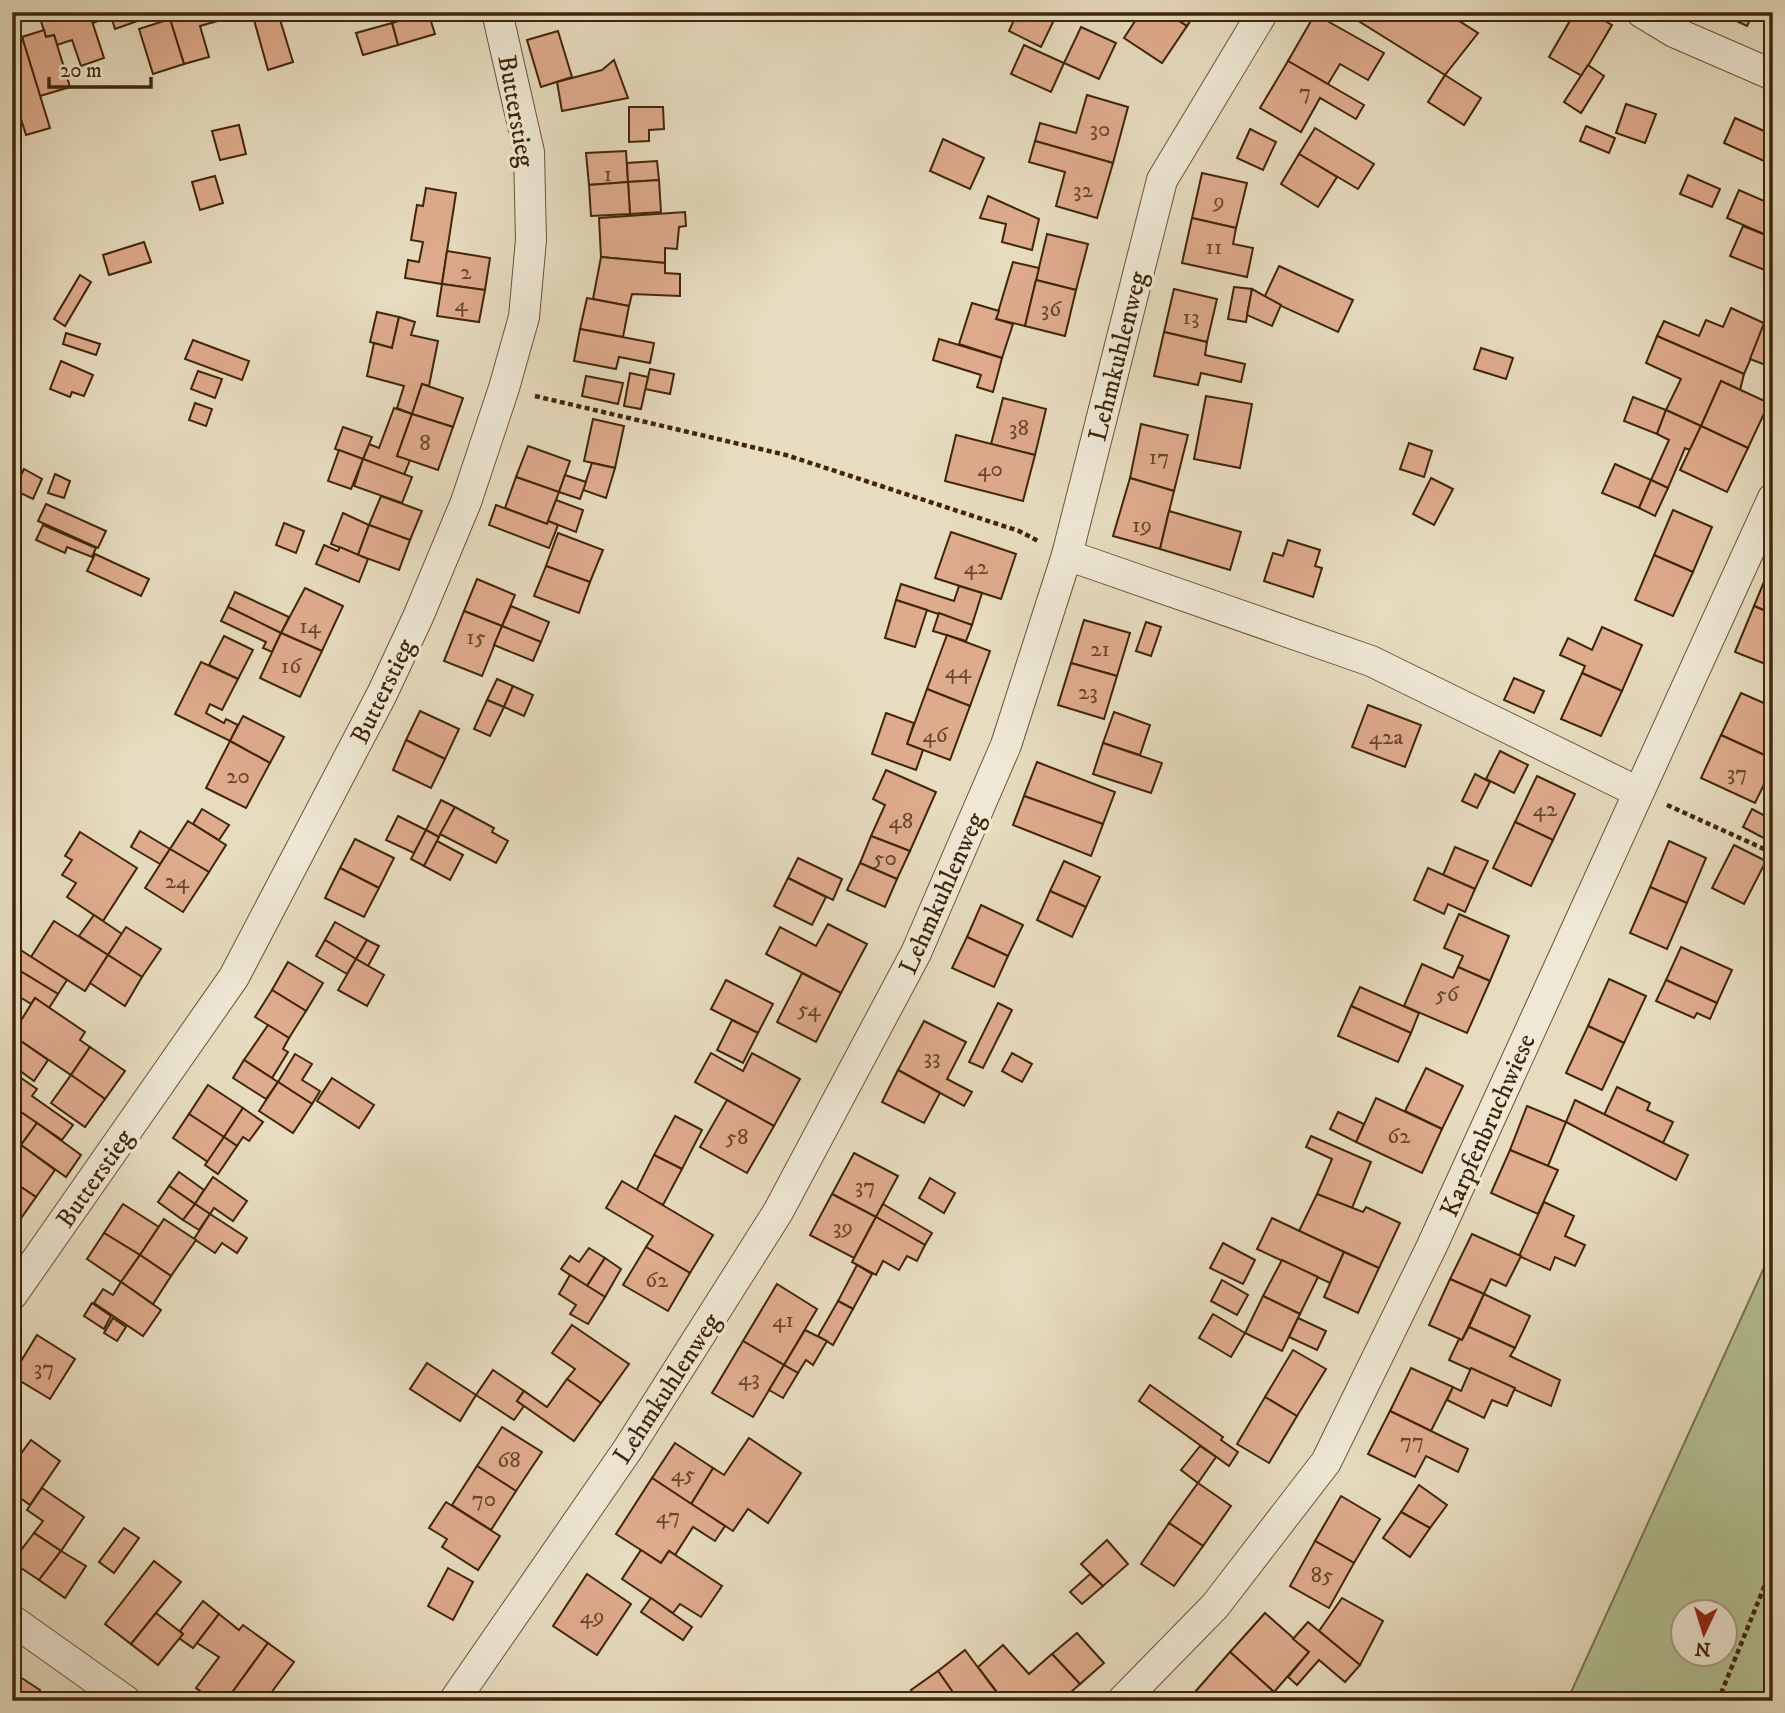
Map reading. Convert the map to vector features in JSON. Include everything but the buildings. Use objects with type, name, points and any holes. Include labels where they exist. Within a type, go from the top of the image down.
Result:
[{"type":"street","name":"Butterstieg","points":[[12,1295],[234,977],[382,694],[418,617],[466,502],[504,388],[524,317],[531,240],[529,152],[497,12]]},
{"type":"street","name":"Lehmkuhlenweg","points":[[454,1701],[628,1449],[770,1224],[916,953],[1006,746],[1067,555],[1162,180],[1263,12]]},
{"type":"street","points":[[1641,12],[1674,32],[1773,75]]},
{"type":"street","name":"Karpfenbruchwiese","points":[[1122,1701],[1215,1606],[1326,1462],[1431,1248],[1773,498]]},
{"type":"street","points":[[1067,555],[1371,661],[1638,792]]},
{"type":"street","points":[[12,1620],[126,1701]]},
{"type":"path","points":[[504,388],[786,455],[1018,531],[1067,555]]},
{"type":"path","points":[[1638,792],[1773,853]]},
{"type":"path","points":[[1718,1701],[1773,1565]]},
{"type":"green space","points":[[1773,1248],[1773,1694],[1770,1701],[1567,1701]]}]
